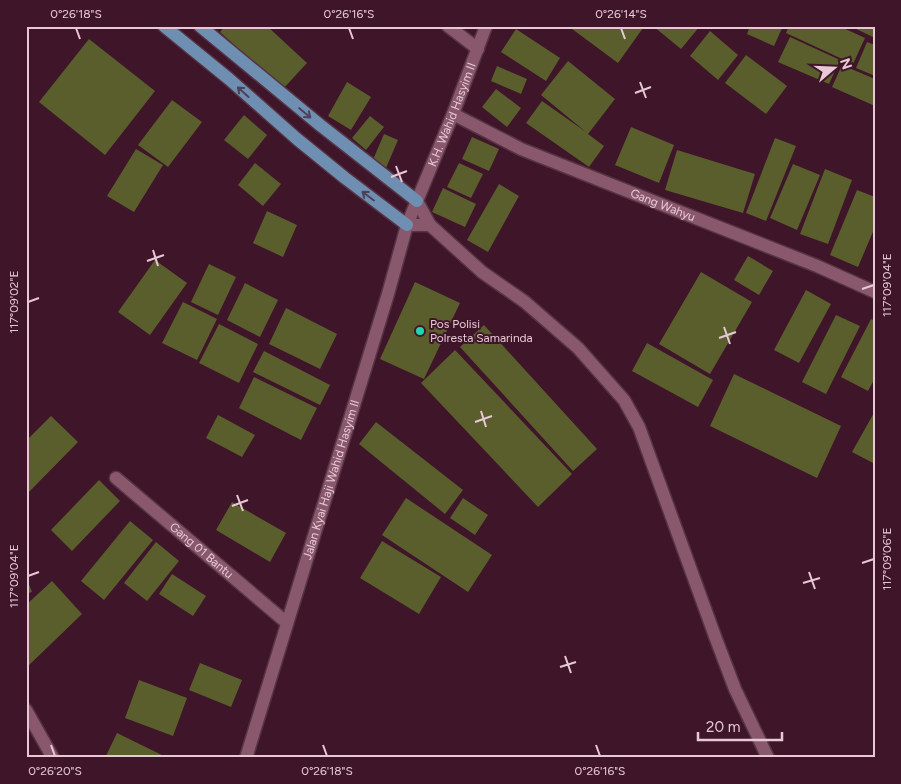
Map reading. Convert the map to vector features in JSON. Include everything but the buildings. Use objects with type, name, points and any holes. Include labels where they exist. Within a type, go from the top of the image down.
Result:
[{"type":"main road","points":[[164,26],[324,161],[407,225]]},
{"type":"main road","points":[[200,26],[417,202]]},
{"type":"street","points":[[448,26],[478,49]]},
{"type":"street","name":"K.H. Wahid Hasyim II","points":[[417,202],[486,26]]},
{"type":"street","name":"Gang Wahyu","points":[[453,114],[521,149],[817,266],[875,292]]},
{"type":"street","name":"Jalan Kyai Haji Wahid Hasyim II","points":[[246,758],[407,225],[417,202]]},
{"type":"street","points":[[417,202],[430,225],[482,272],[524,302],[562,333],[578,348],[624,400],[639,427],[735,689],[768,758]]},
{"type":"street","points":[[407,225],[430,225]]},
{"type":"street","name":"Gang 01 Bantu","points":[[116,478],[288,624]]},
{"type":"street","points":[[26,710],[53,758]]},
{"type":"place","name":"Pos Polisi Polresta Samarinda","points":[[420,331]]}]
